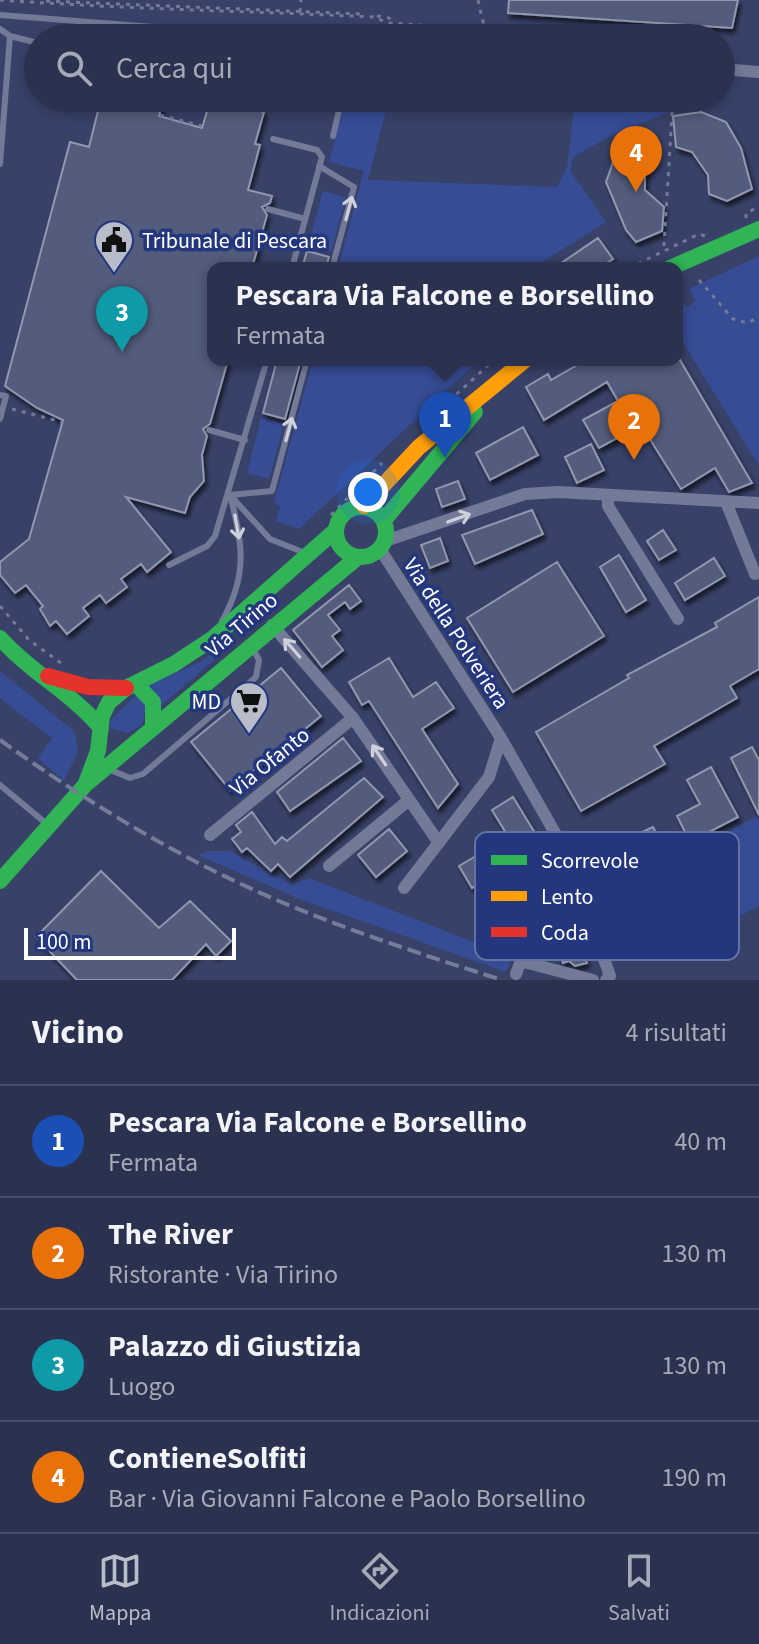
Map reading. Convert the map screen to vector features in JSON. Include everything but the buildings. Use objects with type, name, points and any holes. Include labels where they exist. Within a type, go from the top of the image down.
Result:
[{"type":"street","points":[[735,70],[759,72]]},
{"type":"street","points":[[681,262],[752,225]]},
{"type":"street","points":[[517,366],[419,447],[364,506],[348,510],[336,530],[339,545],[358,557],[402,537],[525,494],[759,503]]},
{"type":"street","points":[[382,545],[384,520],[432,460],[518,366]]},
{"type":"street","points":[[608,495],[608,506],[678,619]]},
{"type":"street","points":[[726,502],[755,574]]},
{"type":"street","points":[[364,506],[384,520]]},
{"type":"street","name":"Via Tirino","points":[[131,686],[213,638],[336,530]]},
{"type":"street","points":[[392,569],[392,550],[402,537]]},
{"type":"street","name":"Via della Polveriera","points":[[382,545],[392,569],[501,738],[554,832]]},
{"type":"street","name":"Via Tirino","points":[[153,726],[358,557]]},
{"type":"street","points":[[272,625],[353,718],[439,843]]},
{"type":"street","points":[[0,638],[86,710],[102,730],[116,741],[138,739]]},
{"type":"street","points":[[0,881],[86,784],[107,769],[153,726],[156,718],[151,698],[144,687],[88,687],[36,671]]},
{"type":"street","points":[[86,784],[109,702],[131,686]]},
{"type":"street","name":"Via Ofanto","points":[[210,835],[353,718]]},
{"type":"street","name":"Via della Polveriera","points":[[404,888],[489,777],[501,738]]},
{"type":"street","points":[[329,866],[409,800]]},
{"type":"street","name":"Via della Polveriera","points":[[604,960],[610,976],[606,980]]},
{"type":"street","points":[[518,968],[593,980]]},
{"type":"lane","points":[[0,15],[108,24]]},
{"type":"lane","points":[[0,29],[10,36],[24,40]]},
{"type":"lane","points":[[0,164],[10,36]]},
{"type":"lane","points":[[333,136],[339,112]]},
{"type":"lane","points":[[273,139],[317,150],[322,157],[294,262]]},
{"type":"lane","points":[[319,166],[354,187],[334,262]]},
{"type":"lane","points":[[268,209],[305,219]]},
{"type":"lane","points":[[169,565],[207,546],[215,536],[230,495],[265,366]]},
{"type":"lane","points":[[230,495],[272,491],[305,366]]},
{"type":"lane","points":[[0,395],[6,396],[0,419]]},
{"type":"lane","points":[[209,430],[245,440]]},
{"type":"lane","points":[[230,495],[270,539],[309,554]]},
{"type":"lane","points":[[213,638],[235,597],[240,580],[238,528],[230,495]]},
{"type":"lane","points":[[107,769],[118,770],[124,778],[143,774],[256,677],[259,660],[250,644]]},
{"type":"lane","points":[[0,785],[48,825]]},
{"type":"path","points":[[0,0],[124,9],[223,3],[373,17],[398,24]]},
{"type":"path","points":[[125,5],[127,0]]},
{"type":"path","points":[[300,12],[301,0]]},
{"type":"path","points":[[478,0],[484,24]]},
{"type":"path","points":[[46,1],[125,5],[198,2],[393,19]]},
{"type":"path","points":[[180,120],[183,112]]},
{"type":"path","points":[[664,246],[672,112]]},
{"type":"path","points":[[160,115],[202,126]]},
{"type":"path","points":[[752,225],[746,213],[759,207]]},
{"type":"path","points":[[641,262],[699,234],[710,238]]},
{"type":"path","points":[[699,280],[733,319],[748,323],[755,319],[759,322]]},
{"type":"path","points":[[26,413],[62,422]]},
{"type":"path","points":[[0,606],[37,648],[65,665]]},
{"type":"shaded area","points":[[342,112],[385,112],[368,180],[557,187],[567,167],[573,112],[669,112],[608,137],[572,158],[571,172],[606,222],[543,262],[340,262],[364,171],[329,162]]},
{"type":"shaded area","points":[[323,191],[346,197],[331,252],[308,246]]},
{"type":"shaded area","points":[[759,256],[759,466],[683,343],[683,303],[687,307],[696,301],[689,289]]},
{"type":"shaded area","points":[[311,366],[473,366],[299,529],[276,521],[280,507],[274,502]]},
{"type":"shaded area","points":[[261,417],[284,424],[269,479],[247,473]]},
{"type":"shaded area","points":[[220,647],[214,660],[157,709],[147,686],[200,662]]},
{"type":"shaded area","points":[[0,671],[75,732],[78,752],[64,781],[38,758],[52,738],[0,698]]},
{"type":"shaded area","points":[[137,694],[146,707],[142,725],[128,733],[110,728],[110,721]]},
{"type":"shaded area","points":[[759,815],[759,906],[739,916],[739,832],[728,832]]},
{"type":"shaded area","points":[[210,851],[229,851],[292,885],[309,878],[475,943],[475,960],[511,960],[506,972],[297,898],[198,855]]},
{"type":"railway","points":[[0,740],[135,828],[242,885],[362,933],[502,980]]},
{"type":"traffic: fast","points":[[683,262],[759,229]]},
{"type":"traffic: fast","points":[[384,520],[475,412]]},
{"type":"traffic: fast","points":[[361,507],[379,514],[386,532],[379,550],[361,557],[343,550],[336,532],[343,514],[361,507]]},
{"type":"traffic: fast","points":[[86,783],[98,751],[102,716],[109,702],[126,688],[174,664],[212,639],[336,530]]},
{"type":"traffic: fast","points":[[0,881],[86,784],[358,557]]},
{"type":"traffic: fast","points":[[0,638],[101,728]]},
{"type":"traffic: fast","points":[[136,684],[153,702],[153,726]]},
{"type":"traffic: slow","points":[[364,506],[419,447],[518,366]]},
{"type":"traffic: jam","points":[[48,676],[88,687],[126,688]]},
{"type":"place","name":"ContieneSolfiti","points":[[636,192]]},
{"type":"place","name":"Tribunale di Pescara","points":[[114,274]]},
{"type":"place","name":"Palazzo di Giustizia","points":[[122,352]]},
{"type":"place","name":"Pescara Via Falcone e Borsellino","points":[[445,458]]},
{"type":"place","name":"The River","points":[[634,460]]},
{"type":"place","name":"MD","points":[[249,735]]}]
